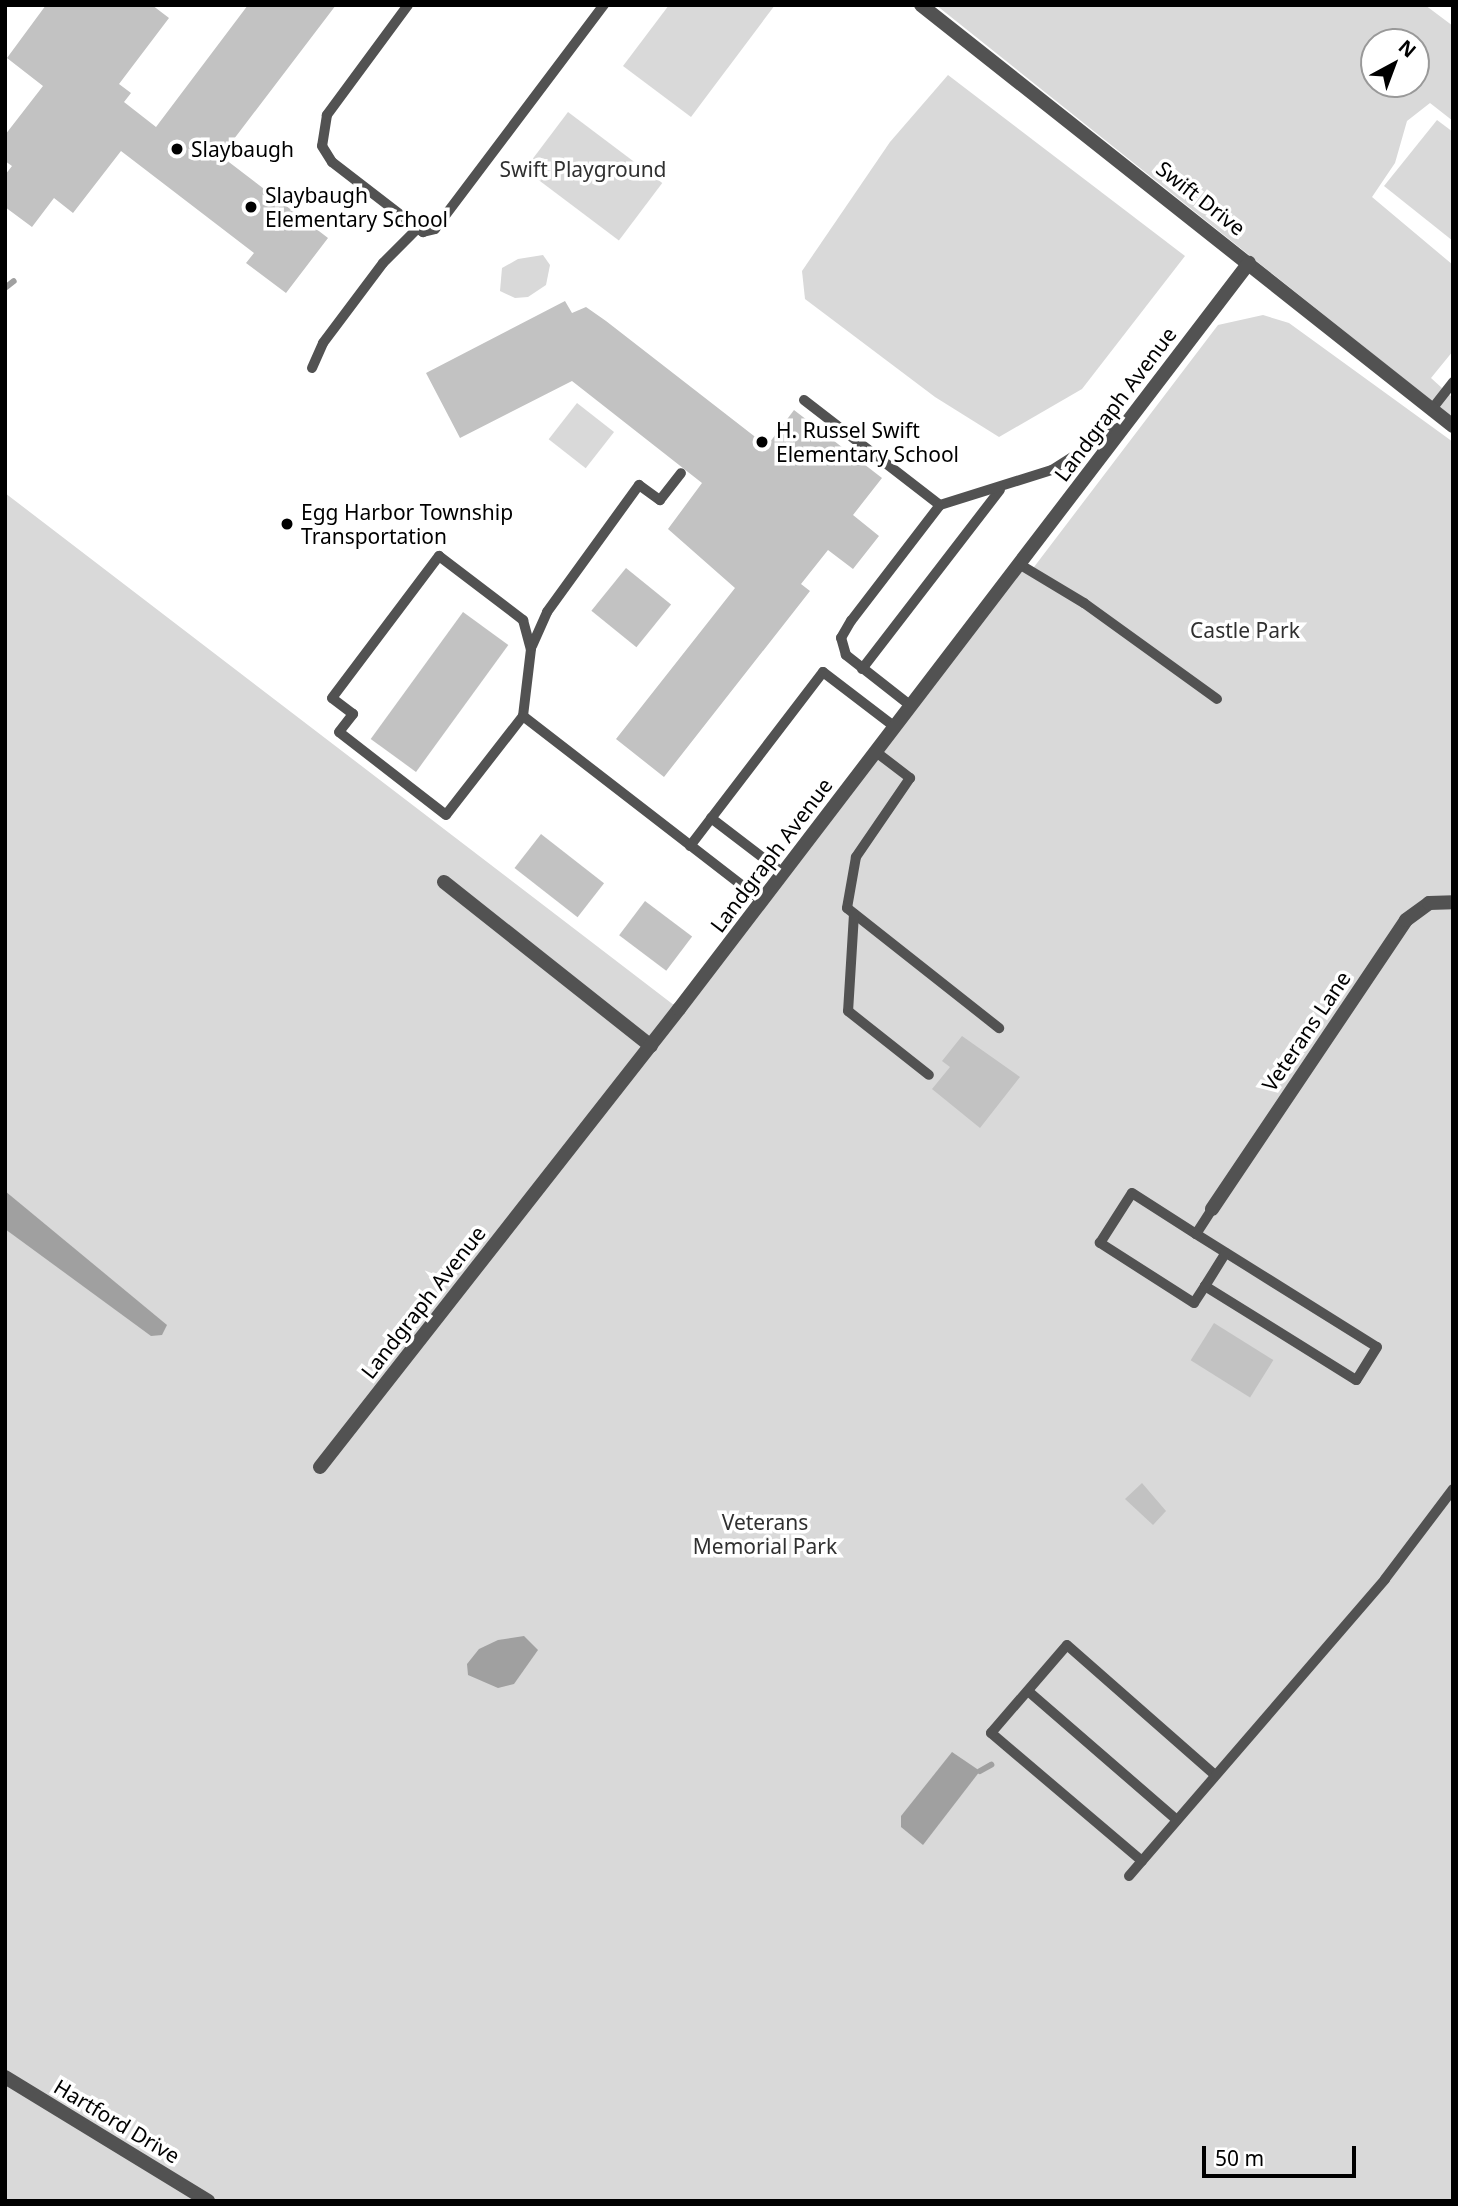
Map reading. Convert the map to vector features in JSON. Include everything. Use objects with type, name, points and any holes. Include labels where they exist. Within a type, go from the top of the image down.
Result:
[{"type":"street","name":"Swift Drive","points":[[921,5],[1453,426]]},
{"type":"street","name":"Landgraph Avenue","points":[[320,1467],[651,1046],[1249,263]]},
{"type":"street","points":[[444,882],[651,1046]]},
{"type":"street","name":"Veterans Lane","points":[[1212,1209],[1406,920],[1429,903],[1453,902]]},
{"type":"street","name":"Hartford Drive","points":[[5,2077],[208,2201]]},
{"type":"lane","points":[[408,5],[327,115],[323,146],[332,162],[417,229],[435,229],[604,5]]},
{"type":"lane","points":[[312,368],[323,343],[383,263],[417,229]]},
{"type":"lane","points":[[1432,409],[1453,382]]},
{"type":"lane","points":[[804,400],[940,505]]},
{"type":"lane","points":[[911,706],[862,669],[843,650],[844,631],[940,505],[1000,490],[1060,466],[1127,423]]},
{"type":"lane","points":[[531,649],[523,620],[439,556],[332,698],[353,714],[339,732],[446,815],[523,716],[531,649],[547,612],[639,485],[660,500],[681,473]]},
{"type":"lane","points":[[862,669],[1000,490]]},
{"type":"lane","points":[[1019,564],[1084,603],[1217,699]]},
{"type":"lane","points":[[691,846],[823,672],[895,727]]},
{"type":"lane","points":[[523,716],[762,901]]},
{"type":"lane","points":[[876,752],[910,778],[856,857],[847,908],[999,1028]]},
{"type":"lane","points":[[711,818],[783,873]]},
{"type":"lane","points":[[854,914],[848,1011],[929,1076]]},
{"type":"lane","points":[[1205,1286],[1356,1380],[1377,1347],[1132,1193],[1100,1243],[1194,1303],[1226,1253]]},
{"type":"lane","points":[[1196,1234],[1212,1209]]},
{"type":"lane","points":[[1129,1876],[1385,1579],[1453,1489]]},
{"type":"lane","points":[[1142,1861],[991,1733],[1067,1645],[1215,1775]]},
{"type":"lane","points":[[1028,1691],[1177,1820]]},
{"type":"green space","points":[[669,5],[775,5],[691,117],[623,66]]},
{"type":"green space","points":[[936,5],[1425,5],[1453,26],[1453,121],[1430,103],[1407,121],[1395,163],[1372,197],[1453,265],[1453,351],[1431,378],[1453,398],[1453,418]]},
{"type":"green space","points":[[948,75],[1185,256],[1082,389],[999,437],[935,397],[805,299],[802,271],[890,142]]},
{"type":"green space","name":"Swift Playground","points":[[568,112],[662,183],[619,241],[525,170]]},
{"type":"green space","points":[[1437,120],[1453,132],[1453,241],[1384,186]]},
{"type":"green space","points":[[543,255],[550,265],[546,285],[528,297],[515,298],[500,291],[502,268],[518,259]]},
{"type":"green space","name":"Veterans Memorial Park","points":[[1263,315],[1289,323],[1453,442],[1453,2201],[5,2201],[5,493],[679,1009],[1019,564],[1031,571],[1218,325]]},
{"type":"green space","points":[[577,403],[614,432],[586,468],[549,439]]},
{"type":"shaded area","points":[[5,1191],[167,1325],[162,1335],[151,1336],[5,1229]]},
{"type":"shaded area","points":[[524,1636],[538,1650],[514,1684],[498,1688],[468,1675],[467,1664],[479,1649],[498,1640]]},
{"type":"shaded area","points":[[952,1752],[980,1771],[923,1845],[901,1827],[901,1816]]},
{"type":"building","name":"Slaybaugh","points":[[46,5],[152,5],[169,18],[119,84],[131,93],[124,102],[156,127],[248,5],[336,5],[221,156],[328,238],[286,293],[246,263],[254,253],[121,151],[73,213],[54,198],[32,227],[5,207],[5,175],[12,166],[5,161],[5,135],[43,86],[7,58]]},
{"type":"building","points":[[565,301],[572,313],[586,307],[606,321],[767,446],[794,410],[882,478],[853,515],[879,536],[853,569],[828,550],[801,584],[810,591],[664,777],[616,739],[735,588],[668,529],[702,483],[572,381],[460,438],[426,373]]},
{"type":"building","points":[[626,568],[671,605],[636,647],[591,611]]},
{"type":"building","points":[[463,612],[508,645],[416,772],[371,739]]},
{"type":"building","points":[[541,834],[604,883],[578,917],[515,868]]},
{"type":"building","points":[[645,901],[692,937],[666,971],[619,935]]},
{"type":"building","points":[[962,1036],[1020,1077],[980,1128],[932,1089],[950,1067],[942,1061]]},
{"type":"building","points":[[1214,1323],[1273,1360],[1250,1397],[1191,1360]]},
{"type":"building","points":[[1142,1483],[1166,1511],[1153,1525],[1125,1499]]},
{"type":"waterway","points":[[5,288],[14,281]]},
{"type":"waterway","points":[[980,1771],[991,1765]]},
{"type":"place","name":"Slaybaugh","points":[[177,149]]},
{"type":"place","name":"Slaybaugh Elementary School","points":[[251,207]]},
{"type":"place","name":"H. Russel Swift Elementary School","points":[[762,442]]},
{"type":"place","name":"Egg Harbor Township Transportation","points":[[287,524]]},
{"type":"park label","name":"Castle Park","points":[[1245,630]]}]
